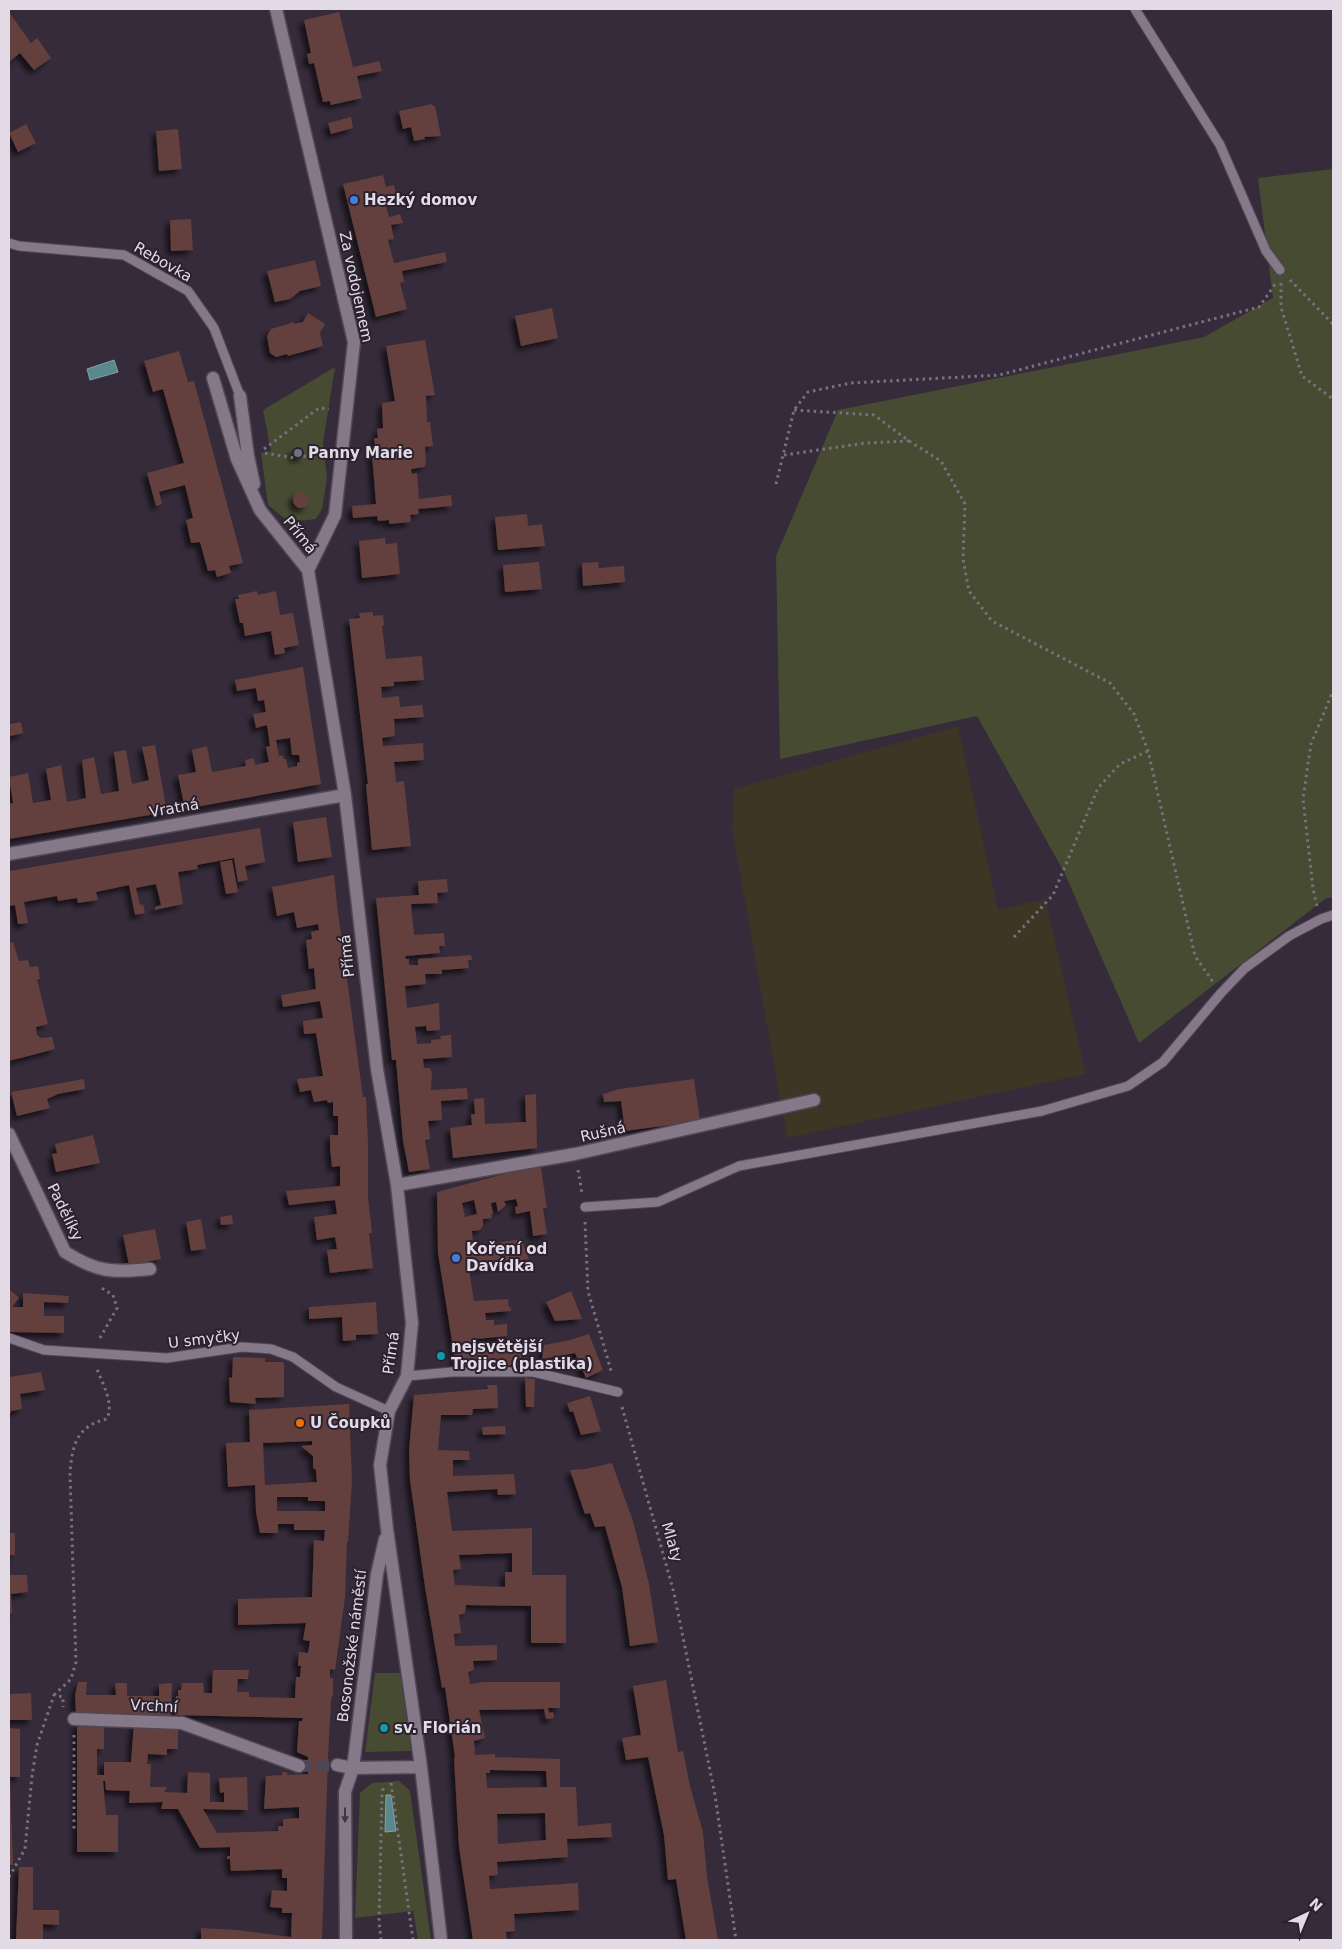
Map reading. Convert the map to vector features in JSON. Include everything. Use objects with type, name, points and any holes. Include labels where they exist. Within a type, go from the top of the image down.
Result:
[{"type":"street","name":"Za vodojemem","points":[[276,9],[354,342],[335,515],[308,570]]},
{"type":"street","name":"Přímá","points":[[213,378],[237,459],[260,510],[308,570],[345,795],[377,1069],[397,1184],[412,1323],[407,1376],[389,1411]]},
{"type":"street","name":"Přímá","points":[[240,396],[248,456],[260,510]]},
{"type":"street","name":"Vratná","points":[[9,854],[345,795]]},
{"type":"street","name":"Rušná","points":[[397,1184],[575,1154],[814,1100]]},
{"type":"street","name":"Padělíky","points":[[9,1134],[65,1252],[81,1262],[103,1270],[121,1272],[150,1268]]},
{"type":"street","name":"Bosonožské náměstí","points":[[389,1411],[380,1465],[387,1529],[422,1767],[441,1940]]},
{"type":"street","name":"Bosonožské náměstí","points":[[346,1940],[345,1792],[353,1768],[377,1574],[387,1529]]},
{"type":"street","name":"Vrchní","points":[[74,1719],[182,1723],[299,1766]]},
{"type":"street","points":[[337,1765],[353,1768],[422,1767]]},
{"type":"lane","points":[[1135,9],[1220,145],[1266,251],[1280,270]]},
{"type":"lane","name":"Rebovka","points":[[9,243],[19,246],[124,254],[188,291],[214,328],[240,396]]},
{"type":"lane","points":[[585,1207],[658,1202],[739,1166],[1042,1111],[1128,1086],[1163,1062],[1221,993],[1245,968],[1289,936],[1320,919],[1333,915]]},
{"type":"lane","name":"U smyčky","points":[[9,1338],[44,1350],[166,1358],[242,1347],[271,1350],[293,1358],[336,1387],[389,1411]]},
{"type":"lane","points":[[407,1376],[452,1372],[533,1372],[618,1392]]},
{"type":"path","points":[[1280,270],[1333,324]]},
{"type":"path","points":[[1280,270],[1281,306],[1302,376],[1333,399]]},
{"type":"path","points":[[776,484],[794,410],[808,392],[851,383],[998,375],[1258,307],[1276,285],[1280,270]]},
{"type":"path","points":[[342,450],[294,458],[259,452],[319,408],[347,411]]},
{"type":"path","points":[[794,410],[874,415],[941,462],[965,504],[963,559],[969,591],[992,621],[1110,683],[1134,714],[1148,751],[1195,956],[1221,993]]},
{"type":"path","points":[[784,455],[866,443],[909,441]]},
{"type":"path","points":[[1320,919],[1313,889],[1303,798],[1311,744],[1333,691]]},
{"type":"path","points":[[1014,937],[1053,895],[1098,788],[1120,764],[1148,751]]},
{"type":"path","name":"Mlaty","points":[[575,1154],[585,1207],[588,1291],[674,1593],[716,1795],[736,1940]]},
{"type":"path","points":[[9,1877],[25,1849],[32,1776],[38,1745],[54,1695],[71,1679],[76,1662],[70,1474],[72,1454],[76,1439],[85,1429],[96,1422],[107,1419],[110,1411],[109,1401],[92,1353],[117,1308],[113,1295],[96,1285]]},
{"type":"path","points":[[54,1695],[63,1697],[62,1716],[74,1719],[74,1832]]},
{"type":"path","points":[[381,1940],[379,1920],[382,1794],[388,1768]]},
{"type":"path","points":[[388,1768],[413,1940]]},
{"type":"shaded area","points":[[1333,169],[1333,897],[1325,899],[1139,1043],[1065,874],[977,716],[780,759],[776,556],[838,410],[1204,337],[1273,298],[1258,178]]},
{"type":"shaded area","points":[[114,360],[118,372],[90,380],[87,369]]},
{"type":"shaded area","points":[[335,367],[323,443],[327,478],[322,509],[316,519],[289,522],[268,505],[261,453],[271,451],[263,410]]},
{"type":"shaded area","points":[[958,726],[998,910],[1045,899],[1086,1074],[787,1138],[732,829],[734,789]]},
{"type":"shaded area","points":[[375,1673],[400,1673],[411,1751],[365,1752]]},
{"type":"shaded area","points":[[399,1781],[410,1791],[431,1940],[418,1940],[413,1911],[355,1918],[360,1793],[372,1783]]},
{"type":"shaded area","points":[[386,1795],[391,1795],[396,1831],[385,1832]]},
{"type":"building","points":[[9,12],[31,43],[37,38],[51,58],[34,70],[20,53],[9,62]]},
{"type":"building","points":[[339,12],[353,67],[379,61],[382,71],[357,76],[362,98],[331,105],[330,101],[323,102],[314,63],[309,64],[307,54],[311,53],[304,20]]},
{"type":"building","points":[[432,104],[435,106],[441,136],[424,137],[425,139],[414,141],[411,127],[403,129],[399,111]]},
{"type":"building","points":[[351,117],[353,128],[331,134],[328,123]]},
{"type":"building","points":[[26,124],[36,143],[18,152],[9,133]]},
{"type":"building","points":[[178,129],[182,169],[159,171],[156,131]]},
{"type":"building","points":[[383,175],[386,187],[394,185],[397,197],[388,199],[390,205],[386,206],[389,217],[400,214],[403,223],[391,225],[394,239],[388,240],[394,263],[445,252],[447,262],[402,271],[404,282],[400,283],[407,309],[376,317],[343,184]]},
{"type":"building","points":[[191,219],[193,250],[171,251],[170,220]]},
{"type":"building","points":[[315,260],[321,286],[300,291],[290,299],[275,302],[267,271]]},
{"type":"building","points":[[552,308],[558,338],[521,346],[515,316]]},
{"type":"building","points":[[308,313],[325,324],[320,333],[323,346],[288,356],[287,354],[276,357],[270,353],[267,336],[271,329],[294,322],[294,324],[303,322]]},
{"type":"building","points":[[425,340],[435,395],[426,396],[427,422],[430,422],[433,446],[425,447],[426,464],[424,467],[411,469],[412,474],[417,473],[419,499],[451,495],[452,506],[418,509],[419,514],[410,515],[411,522],[389,524],[389,520],[378,521],[377,516],[353,518],[352,506],[376,504],[372,454],[376,453],[374,438],[378,438],[377,429],[383,428],[382,403],[395,401],[386,346]]},
{"type":"building","points":[[179,351],[188,382],[194,381],[243,563],[229,566],[231,573],[217,577],[215,570],[208,571],[200,542],[191,543],[186,520],[193,518],[185,485],[159,492],[162,504],[156,506],[147,473],[184,463],[163,389],[153,392],[144,361]]},
{"type":"building","name":"Panny Marie","points":[[302,448],[304,457],[294,458],[293,449]]},
{"type":"building","points":[[301,492],[309,500],[301,508],[293,500]]},
{"type":"building","points":[[527,514],[528,526],[542,524],[545,546],[498,550],[495,517]]},
{"type":"building","points":[[385,538],[386,544],[397,543],[400,574],[362,578],[359,541]]},
{"type":"building","points":[[539,562],[542,589],[505,592],[503,565]]},
{"type":"building","points":[[598,562],[599,568],[624,566],[625,582],[583,586],[582,563]]},
{"type":"building","points":[[257,591],[258,595],[276,591],[280,615],[293,613],[299,645],[284,648],[285,653],[275,655],[271,631],[245,636],[235,599],[239,599],[238,595]]},
{"type":"building","points":[[373,612],[373,616],[383,615],[384,625],[382,626],[386,659],[422,656],[424,680],[394,682],[394,686],[381,687],[382,698],[399,696],[400,707],[422,705],[424,717],[394,719],[395,736],[382,738],[383,746],[423,743],[424,760],[394,762],[396,782],[404,781],[411,846],[372,850],[366,784],[368,784],[349,619],[360,618],[359,613]]},
{"type":"building","points":[[303,667],[321,784],[185,809],[178,775],[196,772],[192,750],[207,746],[212,772],[246,766],[245,760],[254,758],[255,765],[269,762],[266,747],[270,746],[267,725],[256,728],[253,714],[266,712],[264,700],[258,701],[256,688],[237,691],[235,680]],"holes":[[[290,738],[292,755],[299,755],[300,762],[297,763],[297,766],[288,768],[286,759],[283,756],[279,756],[276,740]]]},
{"type":"building","points":[[9,720],[10,724],[21,722],[23,733],[11,736],[9,734]]},
{"type":"building","points":[[155,745],[167,812],[9,839],[9,804],[13,803],[9,777],[28,773],[33,803],[51,800],[46,769],[61,765],[67,802],[86,798],[82,760],[94,757],[101,794],[119,791],[114,752],[126,750],[132,784],[149,780],[142,747]]},
{"type":"building","points":[[326,817],[332,857],[298,862],[293,822]]},
{"type":"building","points":[[260,828],[265,862],[245,866],[248,880],[238,882],[234,858],[197,865],[198,869],[178,872],[183,904],[155,910],[155,907],[161,905],[156,884],[136,888],[140,905],[143,904],[145,913],[135,915],[129,885],[96,892],[98,900],[78,903],[77,898],[58,901],[57,896],[24,902],[28,923],[18,924],[15,905],[9,906],[9,871]]},
{"type":"building","points":[[232,860],[238,892],[226,894],[220,862]]},
{"type":"building","points":[[334,875],[363,1097],[366,1097],[368,1198],[372,1233],[369,1233],[373,1268],[330,1273],[327,1250],[337,1249],[335,1237],[317,1240],[314,1217],[337,1214],[335,1200],[289,1205],[286,1191],[340,1186],[340,1166],[332,1167],[330,1148],[330,1135],[338,1135],[338,1116],[333,1116],[333,1102],[328,1103],[327,1100],[314,1102],[311,1090],[300,1092],[297,1079],[323,1076],[316,1033],[304,1034],[303,1021],[323,1018],[320,1001],[283,1007],[281,995],[316,989],[314,968],[309,969],[306,940],[312,939],[311,932],[319,930],[318,924],[297,928],[294,912],[277,916],[272,887]]},
{"type":"building","points":[[447,879],[448,892],[437,893],[438,903],[411,904],[414,935],[444,933],[445,946],[439,946],[440,953],[405,956],[406,959],[409,959],[409,965],[418,965],[418,959],[471,955],[472,960],[468,960],[469,968],[442,970],[442,974],[425,974],[426,984],[405,986],[407,1008],[439,1003],[440,1030],[427,1031],[426,1026],[415,1027],[417,1044],[431,1043],[431,1040],[441,1039],[440,1036],[451,1035],[452,1057],[423,1059],[424,1068],[430,1068],[432,1073],[431,1090],[467,1088],[468,1099],[441,1101],[442,1120],[428,1121],[430,1139],[425,1140],[430,1169],[409,1172],[403,1141],[396,1060],[392,1060],[376,898],[419,895],[418,881]]},
{"type":"building","points":[[13,942],[19,961],[28,960],[30,967],[38,966],[40,979],[37,979],[48,1024],[36,1027],[37,1035],[41,1038],[52,1037],[55,1049],[9,1061],[9,943]]},
{"type":"building","points":[[84,1079],[85,1089],[58,1094],[47,1099],[50,1108],[17,1116],[11,1092]]},
{"type":"building","points":[[694,1079],[700,1121],[625,1131],[621,1101],[604,1102],[603,1094],[619,1089]]},
{"type":"building","points":[[536,1094],[537,1148],[453,1158],[450,1128],[472,1125],[471,1114],[475,1114],[474,1099],[484,1098],[485,1124],[526,1122],[525,1095]]},
{"type":"building","points":[[93,1135],[100,1163],[56,1172],[52,1154],[57,1153],[55,1144]]},
{"type":"building","points":[[541,1168],[547,1208],[543,1208],[547,1234],[533,1236],[530,1211],[516,1214],[515,1207],[518,1206],[516,1199],[504,1201],[506,1205],[498,1212],[496,1202],[491,1203],[492,1218],[483,1219],[483,1226],[480,1230],[472,1231],[473,1247],[521,1239],[529,1259],[469,1269],[474,1301],[508,1299],[509,1308],[511,1307],[511,1311],[485,1313],[486,1320],[494,1320],[494,1325],[507,1324],[507,1336],[476,1339],[477,1351],[497,1351],[497,1345],[521,1345],[521,1365],[456,1366],[438,1253],[437,1192],[519,1170]],"holes":[[[474,1200],[477,1214],[465,1217],[462,1203]]]},
{"type":"building","points":[[232,1215],[233,1224],[221,1225],[220,1217]]},
{"type":"building","points":[[201,1219],[206,1249],[191,1251],[186,1222]]},
{"type":"building","points":[[155,1229],[161,1259],[129,1265],[123,1235]]},
{"type":"building","points":[[9,1289],[19,1298],[12,1307],[23,1307],[23,1293],[69,1296],[68,1303],[44,1302],[44,1316],[64,1316],[64,1333],[9,1332]]},
{"type":"building","points":[[571,1291],[582,1319],[555,1321],[546,1302]]},
{"type":"building","points":[[376,1302],[378,1334],[356,1335],[356,1340],[343,1341],[342,1317],[309,1319],[309,1307]]},
{"type":"building","points":[[589,1334],[603,1370],[586,1378],[575,1353],[542,1359],[544,1345]]},
{"type":"building","points":[[233,1357],[265,1358],[265,1362],[284,1362],[284,1397],[255,1398],[256,1404],[230,1402],[229,1377],[232,1378]]},
{"type":"building","points":[[41,1372],[45,1390],[20,1394],[22,1409],[9,1413],[9,1377]]},
{"type":"building","points":[[525,1378],[535,1379],[534,1407],[526,1407]]},
{"type":"building","points":[[487,1385],[497,1385],[498,1408],[473,1409],[472,1415],[441,1415],[438,1450],[469,1451],[470,1460],[453,1460],[453,1476],[514,1474],[516,1494],[498,1495],[497,1489],[447,1492],[452,1531],[532,1528],[532,1575],[566,1575],[566,1643],[531,1643],[531,1606],[466,1605],[465,1613],[459,1615],[461,1633],[454,1634],[455,1646],[497,1645],[497,1660],[473,1661],[474,1670],[468,1672],[470,1684],[483,1682],[560,1682],[560,1708],[548,1708],[549,1713],[553,1712],[554,1718],[546,1719],[544,1709],[479,1710],[485,1738],[474,1741],[475,1755],[495,1754],[495,1757],[560,1759],[560,1787],[576,1787],[578,1826],[611,1823],[612,1837],[567,1839],[568,1857],[497,1862],[498,1875],[489,1876],[490,1889],[578,1883],[579,1910],[514,1914],[515,1931],[506,1932],[507,1940],[473,1940],[459,1847],[455,1757],[445,1687],[442,1688],[425,1587],[410,1480],[409,1450],[414,1395],[488,1389]],"holes":[[[512,1553],[512,1572],[505,1572],[505,1587],[455,1585],[453,1570],[461,1569],[459,1555]],[[490,1770],[546,1771],[547,1787],[487,1788],[486,1773],[490,1773]],[[545,1813],[546,1840],[498,1844],[497,1814]]]},
{"type":"building","points":[[590,1396],[601,1431],[581,1435],[573,1411],[570,1412],[567,1403]]},
{"type":"building","points":[[349,1404],[352,1481],[345,1598],[335,1670],[330,1669],[330,1678],[333,1678],[333,1694],[328,1757],[322,1940],[201,1940],[201,1928],[237,1930],[291,1937],[292,1913],[282,1913],[282,1908],[270,1907],[272,1890],[287,1891],[287,1878],[282,1878],[282,1869],[231,1871],[230,1859],[227,1859],[227,1856],[230,1856],[230,1847],[200,1848],[178,1809],[161,1809],[163,1802],[129,1803],[130,1791],[106,1790],[105,1781],[103,1781],[106,1815],[118,1815],[118,1852],[77,1852],[77,1723],[104,1724],[104,1749],[97,1749],[97,1775],[104,1775],[104,1762],[131,1762],[134,1724],[178,1728],[178,1749],[167,1749],[167,1755],[148,1754],[147,1764],[151,1764],[150,1787],[167,1787],[164,1792],[187,1793],[188,1772],[210,1773],[210,1802],[224,1802],[224,1792],[220,1793],[219,1778],[247,1777],[248,1810],[203,1809],[217,1833],[278,1831],[278,1826],[283,1826],[283,1819],[299,1818],[299,1807],[264,1809],[266,1776],[282,1775],[282,1772],[287,1772],[287,1775],[308,1774],[308,1757],[297,1752],[299,1721],[302,1721],[303,1718],[175,1715],[176,1696],[178,1696],[178,1690],[181,1690],[182,1683],[203,1683],[204,1693],[212,1693],[213,1670],[249,1670],[248,1679],[238,1679],[237,1692],[249,1692],[249,1697],[295,1698],[296,1677],[300,1677],[301,1666],[298,1666],[299,1652],[308,1653],[310,1641],[303,1640],[306,1623],[238,1625],[238,1599],[312,1597],[314,1540],[324,1541],[325,1530],[294,1530],[294,1524],[278,1524],[278,1533],[260,1533],[256,1512],[255,1485],[228,1487],[226,1443],[250,1442],[249,1410]],"holes":[[[312,1441],[312,1445],[301,1446],[313,1456],[313,1468],[316,1470],[317,1482],[265,1485],[263,1443]],[[277,1497],[308,1497],[308,1501],[325,1501],[325,1511],[277,1511]]]},
{"type":"building","points":[[505,1426],[506,1434],[483,1435],[482,1427]]},
{"type":"building","points":[[612,1463],[633,1521],[649,1584],[658,1642],[630,1646],[622,1587],[605,1526],[595,1527],[590,1513],[585,1514],[570,1470]]},
{"type":"building","points":[[9,1533],[15,1533],[15,1555],[9,1555]]},
{"type":"building","points":[[9,1575],[27,1575],[28,1592],[11,1594],[12,1613],[9,1613]]},
{"type":"building","points":[[666,1680],[678,1752],[683,1751],[690,1786],[703,1832],[707,1877],[718,1940],[686,1940],[676,1879],[668,1880],[664,1835],[648,1757],[626,1760],[622,1738],[641,1735],[633,1686]]},
{"type":"building","points":[[78,1682],[87,1682],[86,1695],[116,1695],[115,1683],[127,1683],[127,1696],[159,1696],[159,1684],[172,1683],[171,1715],[76,1714],[75,1695]]},
{"type":"building","points":[[31,1693],[32,1720],[9,1720],[9,1694]]},
{"type":"building","points":[[9,1728],[20,1729],[20,1777],[10,1777],[13,1865],[9,1865]]},
{"type":"building","points":[[19,1867],[33,1867],[33,1910],[59,1910],[59,1925],[43,1924],[43,1940],[16,1940]]},
{"type":"tunnel","points":[[299,1766],[337,1765]]},
{"type":"place","name":"Hezký domov","points":[[354,200]]},
{"type":"place","name":"Panny Marie","points":[[298,453]]},
{"type":"place","name":"Koření od Davídka","points":[[456,1258]]},
{"type":"place","name":"nejsvětější Trojice (plastika)","points":[[441,1356]]},
{"type":"place","name":"U Čoupků","points":[[300,1423]]},
{"type":"place","name":"sv. Florián","points":[[384,1728]]}]
